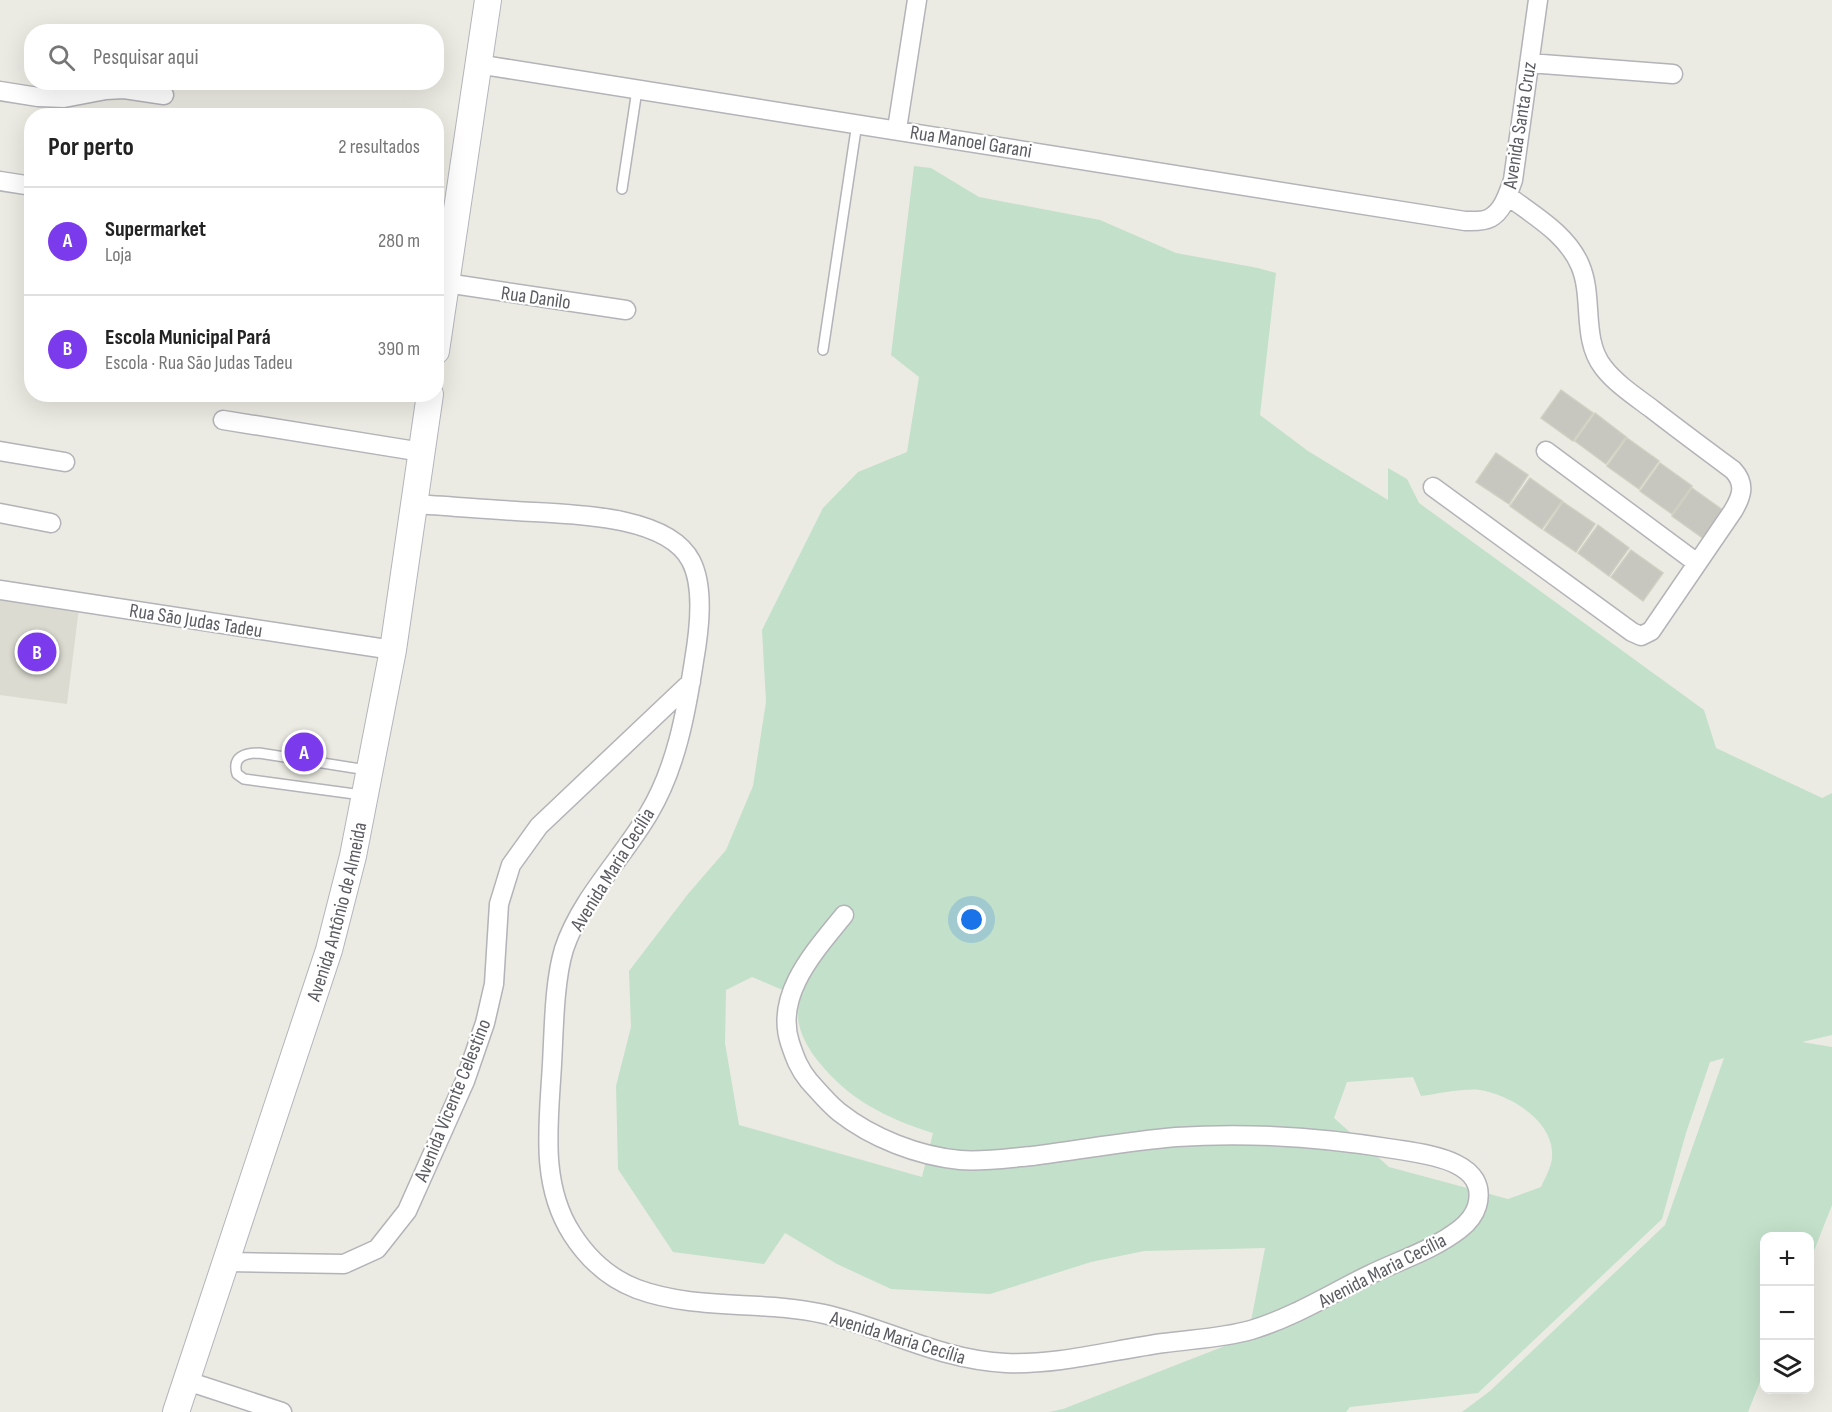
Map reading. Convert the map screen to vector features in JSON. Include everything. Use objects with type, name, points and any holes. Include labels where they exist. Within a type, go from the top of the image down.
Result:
[{"type":"street","points":[[444,297],[446,284],[444,253],[488,0]]},
{"type":"street","points":[[897,129],[917,0]]},
{"type":"street","name":"Avenida Santa Cruz","points":[[1464,221],[1488,220],[1499,210],[1508,196],[1513,180],[1538,0]]},
{"type":"street","name":"Rua Manoel Garani","points":[[477,63],[1464,221]]},
{"type":"street","points":[[1529,63],[1673,74]]},
{"type":"street","points":[[0,91],[38,97],[64,98],[106,90]]},
{"type":"street","points":[[131,90],[164,95]]},
{"type":"street","points":[[0,181],[24,185]]},
{"type":"street","points":[[1432,487],[1637,635],[1646,635],[1651,631],[1737,504],[1742,490],[1740,479],[1733,471],[1626,389],[1604,368],[1598,359],[1591,335],[1581,266],[1573,252],[1542,221],[1508,196]]},
{"type":"street","name":"Rua Danilo","points":[[446,284],[626,310]]},
{"type":"street","name":"Avenida Antônio de Almeida","points":[[176,1412],[329,950],[353,856],[393,650],[429,402]]},
{"type":"street","points":[[223,420],[422,452]]},
{"type":"street","points":[[0,451],[65,462]]},
{"type":"street","points":[[1546,451],[1697,563]]},
{"type":"street","name":"Avenida Maria Cecília","points":[[414,504],[601,517],[641,526],[674,540],[692,561],[700,596],[698,635],[680,734],[669,771],[650,812],[575,921],[562,956],[554,1022],[548,1160],[559,1214],[586,1256],[616,1280],[644,1291],[706,1303],[798,1310],[829,1315],[926,1348],[982,1362],[1017,1364],[1075,1358],[1248,1331],[1304,1310],[1370,1275],[1416,1256],[1462,1228],[1473,1216],[1479,1199],[1478,1187],[1467,1171],[1452,1162],[1428,1155],[1350,1142],[1270,1134],[1174,1137],[989,1161],[955,1160],[909,1149],[862,1129],[832,1107],[799,1069],[786,1030],[788,1003],[804,966],[844,915]]},
{"type":"street","points":[[0,513],[51,523]]},
{"type":"street","name":"Rua São Judas Tadeu","points":[[0,590],[393,650]]},
{"type":"street","name":"Avenida Vicente Celestino","points":[[227,1262],[344,1264],[377,1250],[407,1211],[465,1081],[485,1023],[494,984],[499,904],[511,865],[539,826],[691,682]]},
{"type":"street","points":[[187,1381],[282,1412]]},
{"type":"lane","points":[[622,189],[637,90]]},
{"type":"lane","points":[[823,350],[857,123]]},
{"type":"lane","points":[[365,795],[244,779],[237,774],[236,761],[241,755],[259,753],[370,771]]},
{"type":"shaded area","points":[[0,598],[79,608],[67,704],[0,695]]},
{"type":"green space","points":[[914,166],[931,168],[979,197],[1100,220],[1176,253],[1276,273],[1260,415],[1308,451],[1388,500],[1388,468],[1407,479],[1419,503],[1704,710],[1716,748],[1822,798],[1832,793],[1832,1035],[1802,1042],[1832,1047],[1832,1205],[1814,1251],[1814,1232],[1760,1232],[1760,1382],[1748,1412],[1462,1412],[1490,1391],[1665,1225],[1724,1058],[1710,1062],[1686,1133],[1662,1219],[1478,1393],[1350,1407],[1346,1412],[1049,1412],[1063,1409],[1248,1337],[1265,1248],[1144,1251],[1091,1262],[990,1294],[891,1289],[837,1264],[785,1233],[764,1264],[673,1252],[618,1169],[616,1086],[631,1027],[629,971],[688,894],[726,850],[753,786],[766,702],[762,630],[823,508],[858,472],[907,452],[919,377],[891,355]],"holes":[[[752,977],[799,997],[800,1029],[809,1049],[830,1075],[842,1087],[884,1114],[933,1133],[922,1177],[739,1125],[725,1043],[726,990]],[[1413,1077],[1421,1096],[1459,1090],[1480,1090],[1505,1098],[1529,1112],[1546,1132],[1551,1144],[1551,1164],[1541,1187],[1508,1199],[1389,1167],[1334,1118],[1347,1082]]]},
{"type":"building","points":[[1561,390],[1593,413],[1573,441],[1541,418]]},
{"type":"building","points":[[1595,413],[1626,437],[1606,464],[1575,441]]},
{"type":"building","points":[[1627,438],[1659,461],[1639,489],[1607,466]]},
{"type":"building","points":[[1496,453],[1528,475],[1509,504],[1476,482]]},
{"type":"building","points":[[1660,463],[1692,486],[1672,514],[1640,491]]},
{"type":"building","points":[[1530,478],[1562,501],[1542,529],[1510,506]]},
{"type":"building","points":[[1692,488],[1724,511],[1704,539],[1672,516]]},
{"type":"building","points":[[1563,502],[1595,524],[1576,552],[1544,530]]},
{"type":"building","points":[[1598,525],[1629,548],[1609,576],[1578,553]]},
{"type":"building","points":[[1631,550],[1663,573],[1643,601],[1611,577]]},
{"type":"place","name":"Escola Municipal Pará","points":[[37,652]]},
{"type":"place","name":"Supermarket","points":[[304,752]]}]
